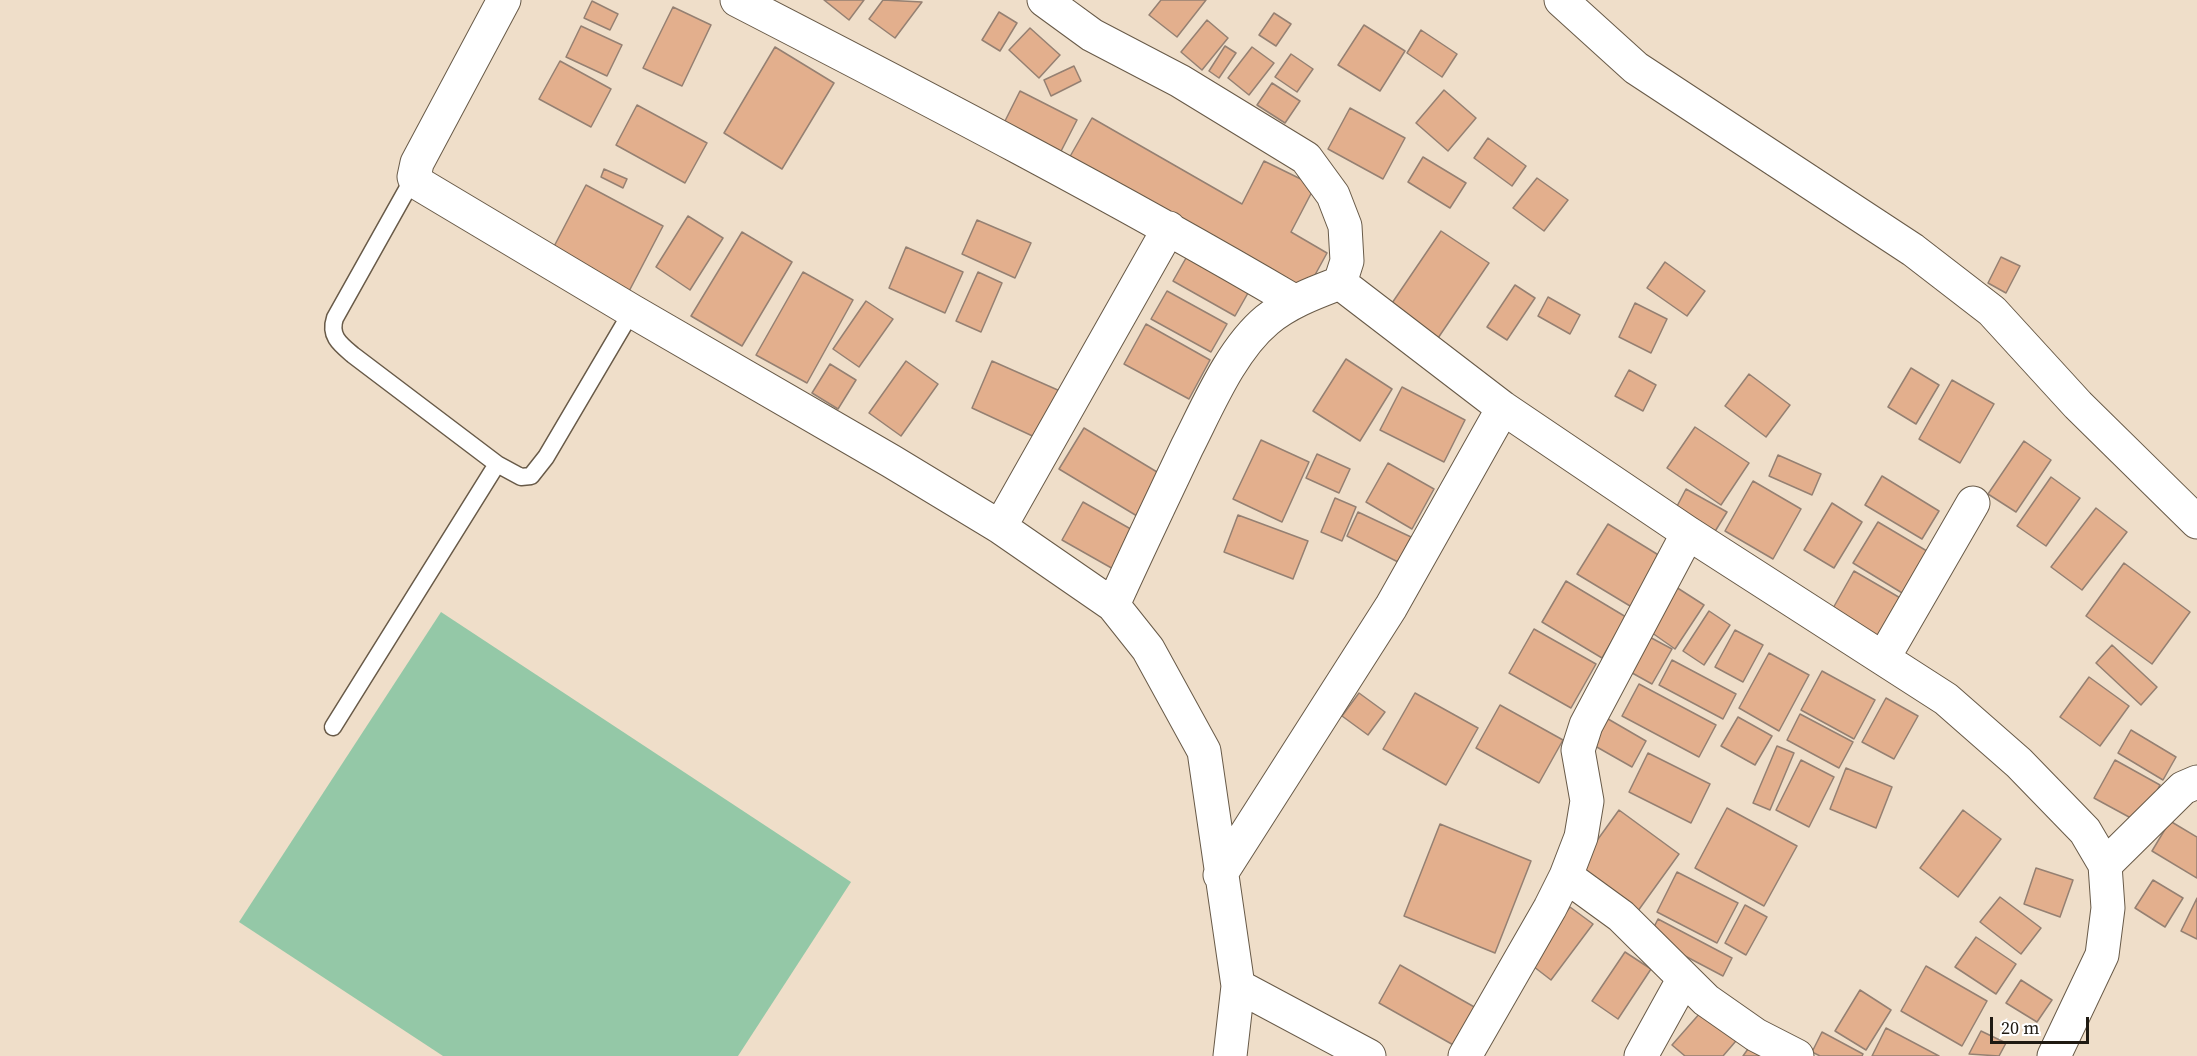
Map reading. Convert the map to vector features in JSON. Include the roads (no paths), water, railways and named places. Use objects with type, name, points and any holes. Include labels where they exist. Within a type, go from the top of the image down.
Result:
[{"type":"street","points":[[504,0],[417,163],[414,177],[422,187],[1000,527],[1113,604],[1148,649],[1204,750],[1220,874],[1238,986],[1230,1056]]},
{"type":"street","points":[[737,0],[1169,228],[1294,301]]},
{"type":"street","points":[[1561,0],[1636,68],[1913,250],[1992,311],[2078,405],[2197,522]]},
{"type":"street","points":[[1064,6],[1092,35],[1180,81],[1306,158],[1333,195],[1345,226],[1347,261],[1340,283]]},
{"type":"street","points":[[1000,527],[1169,228]]},
{"type":"street","points":[[1113,604],[1216,387],[1265,322],[1294,301],[1340,283]]},
{"type":"street","points":[[1340,283],[1503,408],[1688,533],[1946,699],[2019,763],[2085,831],[2104,865],[2108,908],[2102,955],[2054,1056]]},
{"type":"street","points":[[1220,874],[1391,607],[1503,408]]},
{"type":"street","points":[[1884,657],[1973,503]]},
{"type":"street","points":[[1465,1056],[1566,876],[1581,837],[1587,801],[1578,750],[1586,725],[1688,533]]},
{"type":"street","points":[[2104,865],[2183,788],[2197,782]]},
{"type":"street","points":[[1566,876],[1621,916],[1683,980],[1706,1000],[1756,1035],[1797,1056]]},
{"type":"street","points":[[1641,1056],[1683,980]]},
{"type":"street","points":[[1238,986],[1369,1056]]},
{"type":"lane","points":[[414,177],[335,318],[332,328],[334,334],[353,356],[497,464],[520,477],[531,476],[546,457],[632,311]]},
{"type":"lane","points":[[333,727],[497,464]]}]
